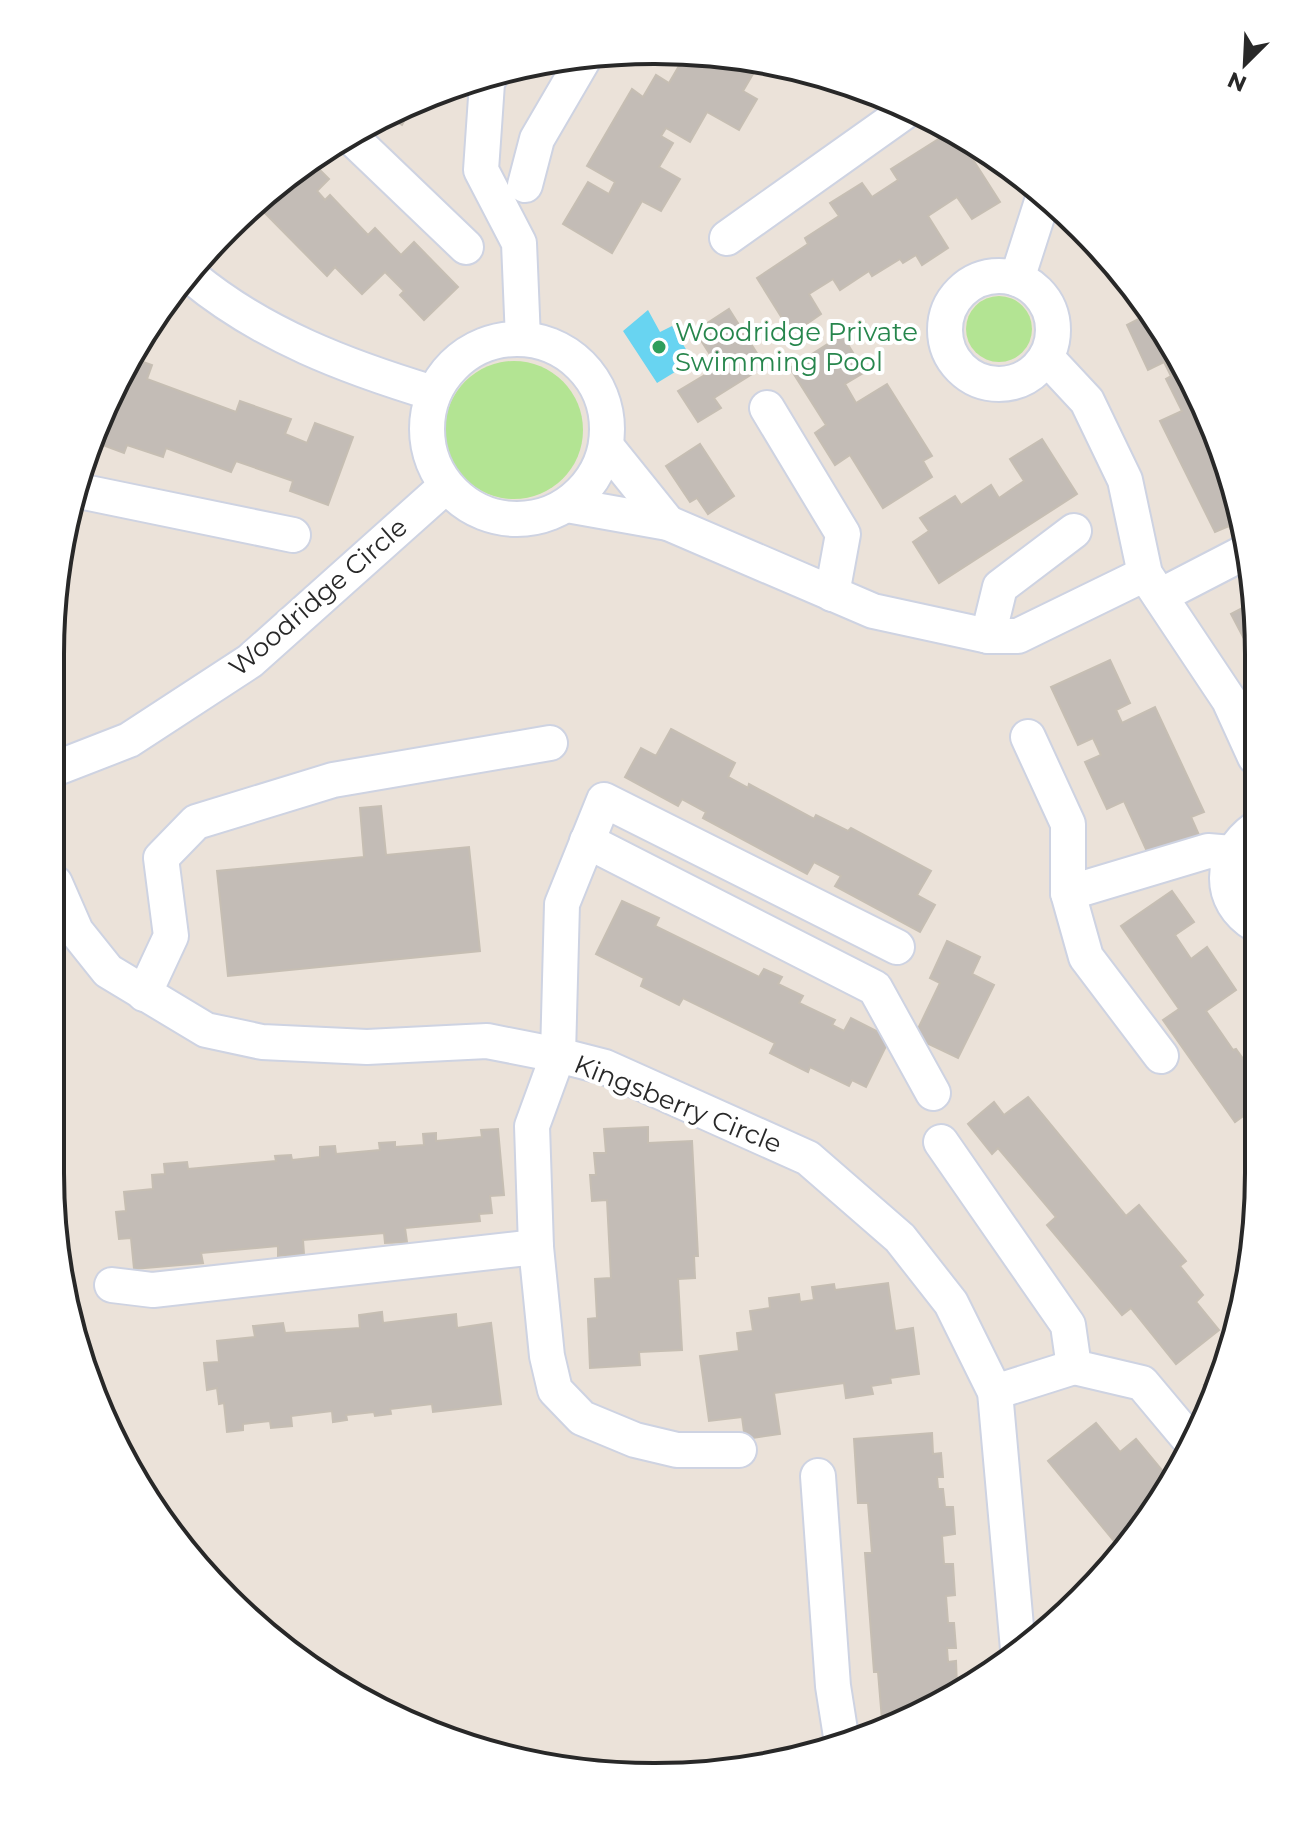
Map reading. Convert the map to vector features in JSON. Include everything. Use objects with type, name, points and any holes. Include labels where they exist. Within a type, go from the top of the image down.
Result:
[{"type":"street","points":[[525,185],[537,139],[578,69]]},
{"type":"street","points":[[487,89],[481,170],[519,243],[523,339]]},
{"type":"street","points":[[727,238],[898,117]]},
{"type":"street","points":[[358,144],[466,247]]},
{"type":"street","points":[[1017,279],[1040,208]]},
{"type":"street","points":[[999,275],[1017,279],[1043,297],[1054,326],[1053,342],[1036,371],[1021,380],[1004,384],[987,383],[970,376],[948,350],[945,332],[947,315],[954,299],[967,286],[999,275]]},
{"type":"street","points":[[197,281],[218,299],[297,344],[370,374],[433,393]]},
{"type":"street","points":[[523,339],[552,346],[578,362],[588,374],[597,386],[607,416],[606,446],[599,469],[585,489],[567,505],[542,516],[516,520],[489,516],[466,504],[446,486],[433,465],[426,441],[426,416],[433,393],[448,369],[469,351],[495,341],[523,339]]},
{"type":"street","points":[[1046,357],[1087,401],[1125,480],[1153,585],[1229,700],[1245,735]]},
{"type":"street","points":[[767,408],[843,534],[832,594]]},
{"type":"street","points":[[606,446],[668,523]]},
{"type":"street","name":"Woodridge Circle","points":[[64,765],[129,740],[250,661],[446,486]]},
{"type":"street","points":[[87,493],[293,535]]},
{"type":"street","points":[[567,505],[668,523],[873,611],[988,636],[1018,636],[1236,555]]},
{"type":"street","points":[[988,636],[1000,587],[1074,531]]},
{"type":"street","points":[[1028,737],[1068,824],[1068,893],[1086,957],[1161,1056]]},
{"type":"street","points":[[144,994],[171,936],[161,858],[196,822],[333,780],[550,743]]},
{"type":"street","points":[[739,1450],[677,1450],[635,1440],[582,1418],[555,1390],[547,1356],[536,1247],[532,1126],[558,1055],[562,904],[604,800],[897,947]]},
{"type":"street","points":[[587,841],[875,988],[933,1093]]},
{"type":"street","points":[[1068,893],[1244,841]]},
{"type":"street","points":[[1244,841],[1227,870],[1228,888],[1235,905],[1245,917]]},
{"type":"street","name":"Kingsberry Circle","points":[[64,904],[76,931],[108,971],[206,1030],[262,1042],[367,1047],[487,1041],[558,1055],[605,1067],[808,1158],[900,1238],[951,1303],[995,1392],[1017,1638]]},
{"type":"street","points":[[941,1142],[1068,1325],[1074,1367]]},
{"type":"street","points":[[112,1285],[153,1290],[536,1247]]},
{"type":"street","points":[[995,1392],[1074,1367],[1142,1383],[1184,1433]]},
{"type":"street","points":[[818,1476],[833,1686],[840,1733]]},
{"type":"green space","points":[[999,296],[1012,299],[1022,306],[1029,316],[1032,329],[1029,342],[1022,352],[1012,359],[999,362],[986,359],[976,352],[969,342],[966,329],[969,316],[976,306],[986,299]]},
{"type":"green space","points":[[514,361],[540,367],[563,381],[577,404],[583,430],[577,456],[563,479],[540,493],[514,499],[488,493],[465,479],[451,456],[445,430],[451,404],[465,381],[488,367]]},
{"type":"water","name":"Woodridge Private Swimming Pool","points":[[648,310],[660,332],[672,326],[693,361],[657,383],[623,331]]},
{"type":"building","points":[[680,65],[754,72],[743,91],[757,99],[739,130],[707,112],[690,142],[666,128],[661,136],[673,143],[659,167],[680,179],[661,211],[642,201],[612,253],[563,224],[588,182],[609,194],[615,182],[587,166],[632,89],[643,97],[656,75],[669,83]]},
{"type":"building","points":[[940,138],[971,156],[1000,202],[972,219],[957,197],[928,216],[948,248],[922,265],[916,255],[903,263],[900,259],[872,276],[869,271],[840,290],[833,279],[809,294],[821,314],[792,334],[757,278],[808,244],[805,238],[839,216],[830,203],[862,183],[872,197],[898,180],[891,169]]},
{"type":"building","points":[[319,169],[329,179],[317,191],[325,200],[330,195],[368,235],[375,228],[401,255],[414,242],[458,287],[424,320],[400,295],[404,291],[385,272],[362,294],[335,267],[327,276],[264,212]]},
{"type":"building","points":[[729,309],[765,366],[714,398],[721,408],[698,422],[678,391],[718,367],[695,331]]},
{"type":"building","points":[[1140,318],[1184,393],[1214,465],[1233,533],[1229,526],[1215,532],[1160,421],[1182,411],[1166,379],[1171,376],[1164,362],[1148,370],[1127,325]]},
{"type":"building","points":[[842,335],[865,372],[845,384],[856,403],[887,384],[932,456],[923,461],[932,477],[883,508],[850,455],[835,465],[815,433],[826,425],[790,368]]},
{"type":"building","points":[[142,361],[152,365],[147,379],[236,412],[240,401],[291,419],[285,434],[307,443],[315,423],[353,437],[328,505],[290,491],[293,481],[236,461],[231,472],[166,448],[163,457],[127,445],[124,453],[103,445]]},
{"type":"building","points":[[1042,439],[1077,494],[939,583],[913,542],[929,531],[920,518],[955,496],[961,505],[991,485],[999,498],[1024,481],[1010,459]]},
{"type":"building","points":[[700,444],[734,496],[708,514],[697,498],[690,502],[666,466]]},
{"type":"building","points":[[1243,608],[1245,640],[1231,614]]},
{"type":"building","points":[[1110,660],[1130,703],[1116,710],[1122,723],[1155,707],[1204,812],[1191,817],[1199,835],[1150,858],[1124,801],[1107,809],[1085,762],[1101,755],[1093,738],[1078,745],[1051,687]]},
{"type":"building","points":[[671,729],[735,763],[728,777],[748,788],[749,784],[814,819],[816,815],[848,831],[851,828],[931,871],[917,895],[935,905],[920,932],[835,886],[841,876],[814,862],[807,874],[703,818],[706,812],[682,799],[678,806],[625,777],[641,748],[656,756]]},
{"type":"building","points":[[381,806],[386,855],[469,847],[480,951],[228,976],[217,871],[364,857],[360,808]]},
{"type":"building","points":[[1172,891],[1194,922],[1175,935],[1191,959],[1207,947],[1236,990],[1206,1011],[1233,1050],[1236,1049],[1245,1061],[1245,1115],[1235,1122],[1163,1020],[1179,1009],[1121,926]]},
{"type":"building","points":[[622,901],[659,918],[655,926],[759,977],[764,969],[782,977],[778,984],[803,996],[799,1003],[835,1020],[832,1025],[844,1031],[851,1018],[890,1038],[866,1087],[852,1080],[849,1086],[810,1067],[808,1072],[770,1053],[775,1043],[683,998],[679,1005],[641,986],[644,978],[596,954]]},
{"type":"building","points":[[947,941],[980,957],[972,974],[994,985],[958,1058],[914,1037],[940,983],[930,978]]},
{"type":"building","points":[[1028,1097],[1126,1216],[1139,1205],[1186,1261],[1180,1266],[1203,1295],[1196,1302],[1219,1330],[1176,1364],[1131,1308],[1122,1315],[1047,1225],[1056,1217],[998,1148],[992,1154],[968,1124],[994,1102],[1004,1115]]},
{"type":"building","points":[[648,1127],[648,1143],[692,1141],[698,1256],[694,1256],[695,1278],[678,1279],[682,1350],[639,1352],[640,1365],[590,1368],[588,1319],[597,1318],[595,1279],[611,1278],[607,1200],[592,1201],[590,1175],[596,1175],[594,1153],[606,1153],[604,1129]]},
{"type":"building","points":[[498,1129],[504,1195],[490,1196],[492,1213],[479,1214],[480,1221],[405,1228],[407,1242],[385,1243],[384,1233],[303,1240],[304,1254],[278,1256],[278,1246],[201,1253],[203,1263],[134,1269],[131,1238],[119,1239],[116,1212],[126,1211],[124,1192],[153,1189],[152,1175],[165,1174],[164,1164],[187,1162],[188,1169],[276,1161],[275,1156],[291,1155],[292,1160],[320,1157],[320,1147],[335,1146],[336,1154],[380,1150],[379,1143],[395,1142],[395,1147],[424,1145],[423,1134],[436,1133],[436,1141],[482,1137],[481,1130]]},
{"type":"building","points":[[888,1283],[895,1331],[913,1328],[919,1374],[890,1378],[891,1383],[871,1386],[873,1394],[846,1398],[844,1383],[774,1393],[780,1434],[745,1439],[742,1417],[709,1421],[700,1356],[739,1351],[737,1333],[753,1331],[750,1311],[770,1308],[769,1298],[799,1294],[800,1302],[814,1300],[812,1287],[834,1284],[835,1290]]},
{"type":"building","points":[[382,1312],[383,1323],[456,1314],[457,1328],[491,1323],[501,1404],[433,1412],[432,1404],[390,1409],[391,1414],[346,1415],[347,1420],[333,1422],[332,1411],[291,1416],[292,1426],[271,1428],[270,1421],[243,1424],[243,1430],[227,1432],[224,1403],[219,1404],[217,1388],[207,1390],[204,1363],[219,1362],[217,1341],[255,1337],[253,1326],[283,1323],[285,1333],[360,1328],[359,1315]]},
{"type":"building","points":[[1096,1423],[1120,1452],[1136,1439],[1163,1472],[1115,1542],[1048,1461]]},
{"type":"building","points":[[932,1433],[933,1454],[941,1453],[943,1477],[937,1477],[938,1489],[943,1489],[945,1507],[953,1507],[955,1534],[942,1536],[944,1564],[953,1564],[955,1595],[946,1596],[948,1623],[954,1623],[956,1648],[947,1648],[948,1662],[956,1661],[957,1680],[882,1717],[878,1672],[874,1672],[865,1553],[872,1553],[868,1503],[858,1503],[854,1439]]},
{"type":"place","name":"Woodridge Private Swimming Pool","points":[[659,347]]}]
